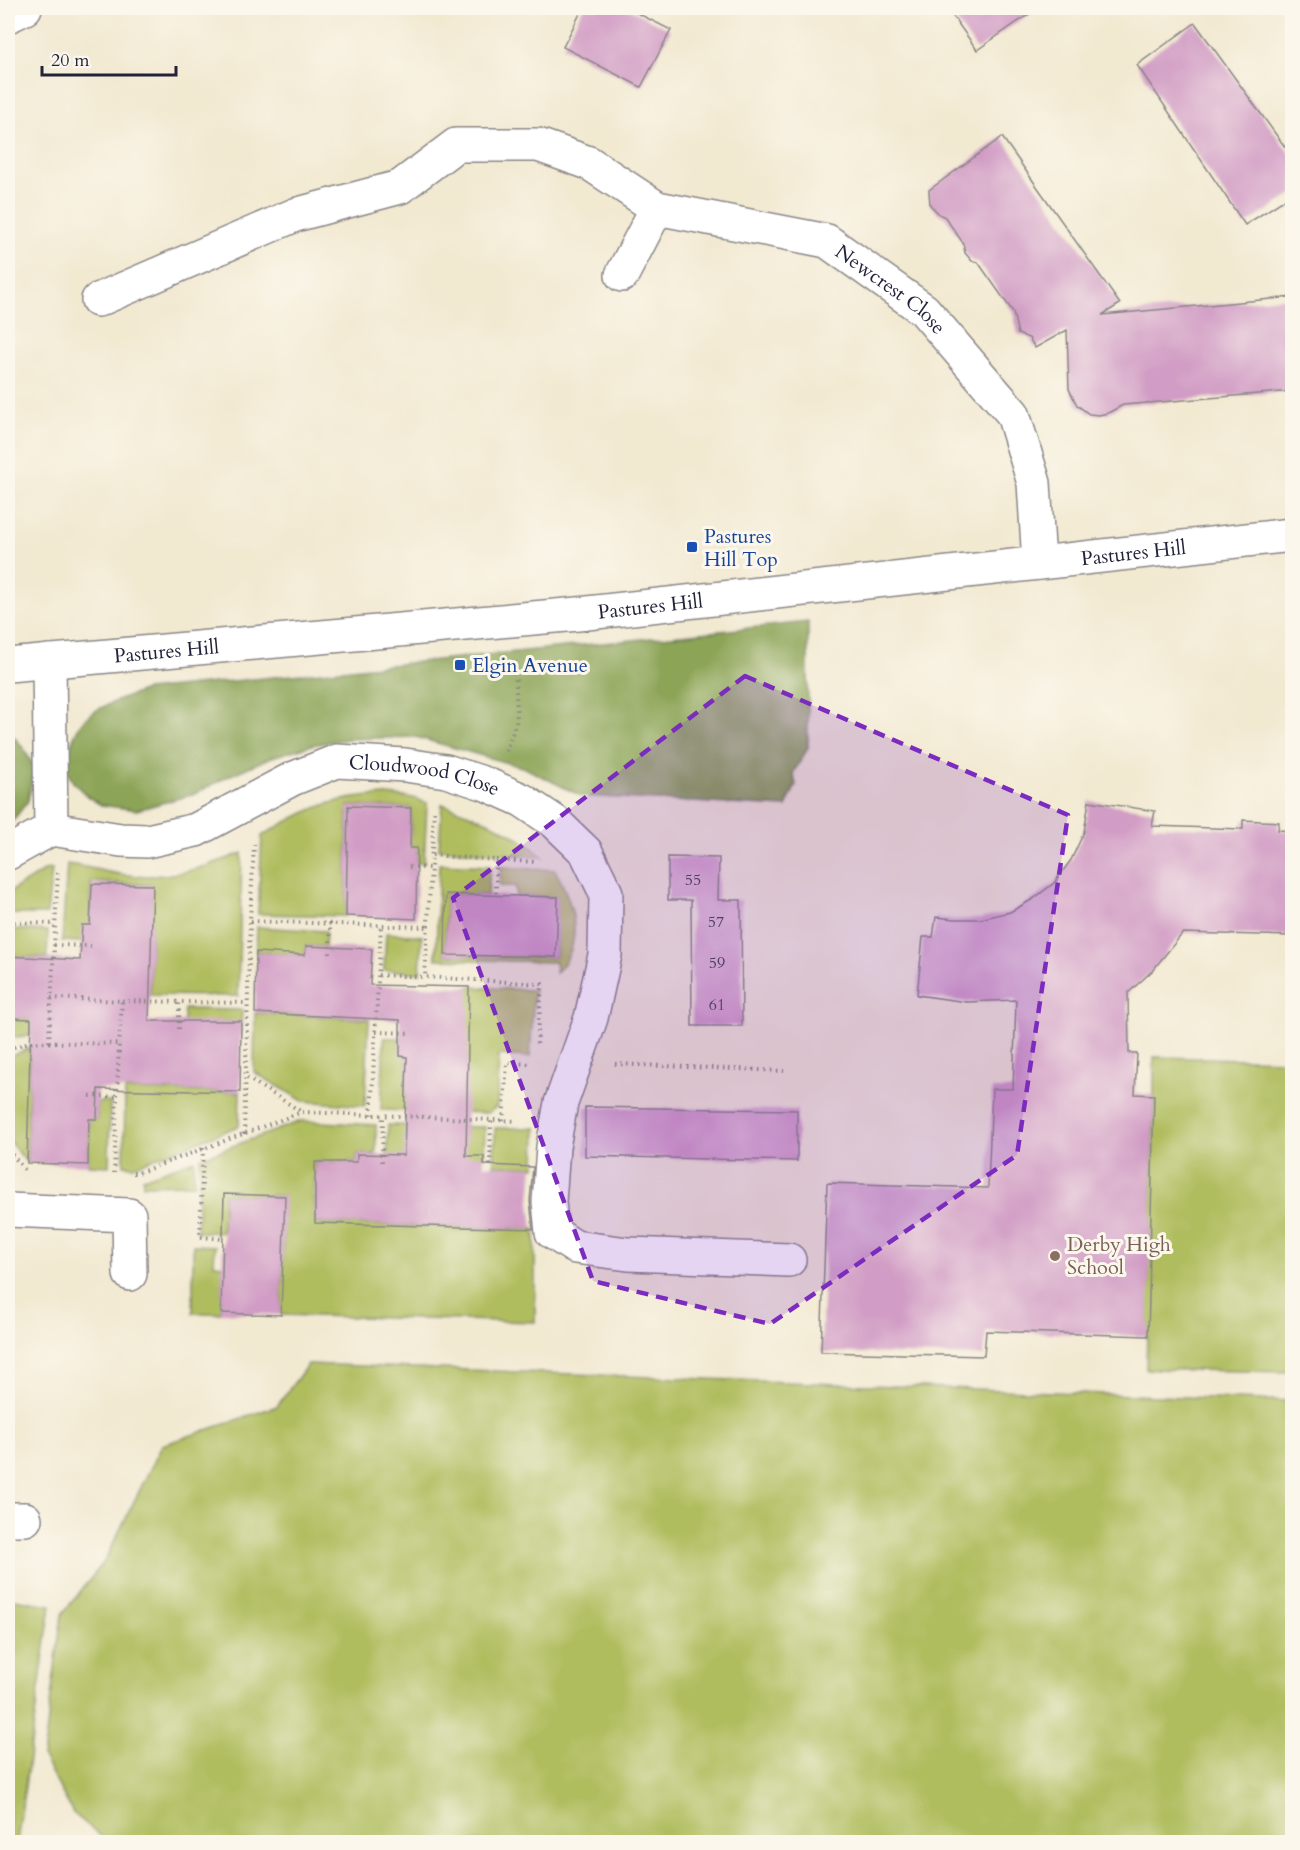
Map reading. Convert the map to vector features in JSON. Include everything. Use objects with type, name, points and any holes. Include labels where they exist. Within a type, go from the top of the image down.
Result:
[{"type":"street","points":[[8,16],[25,8]]},
{"type":"street","name":"Newcrest Close","points":[[98,300],[295,215],[400,188],[456,145],[538,145],[589,163],[657,208],[827,241],[924,310],[1013,414],[1034,483],[1039,563]]},
{"type":"street","points":[[622,275],[657,208]]},
{"type":"street","name":"Pastures Hill","points":[[8,665],[514,619],[1293,535]]},
{"type":"street","points":[[8,853],[56,830],[49,660]]},
{"type":"street","name":"Cloudwood Close","points":[[56,830],[121,840],[147,841],[196,830],[292,779],[337,761],[405,765],[446,771],[522,800],[555,822],[586,852],[606,892],[606,955],[591,1018],[561,1103],[554,1147],[549,1202],[552,1232],[575,1247],[628,1254],[789,1260]]},
{"type":"street","points":[[8,1210],[129,1215],[130,1274]]},
{"type":"path","points":[[492,787],[517,720],[514,619]]},
{"type":"path","points":[[425,977],[436,769]]},
{"type":"path","points":[[244,1134],[256,797]]},
{"type":"path","points":[[49,1042],[55,924],[56,830]]},
{"type":"path","points":[[432,855],[496,860],[496,895]]},
{"type":"path","points":[[409,867],[430,868]]},
{"type":"path","points":[[8,921],[55,924]]},
{"type":"path","points":[[250,921],[428,927]]},
{"type":"path","points":[[330,923],[330,954]]},
{"type":"path","points":[[371,1115],[381,925]]},
{"type":"path","points":[[54,945],[91,946]]},
{"type":"path","points":[[378,975],[542,984],[535,1064]]},
{"type":"path","points":[[51,998],[248,1003]]},
{"type":"path","points":[[122,1000],[114,1174],[122,1173]]},
{"type":"path","points":[[178,1029],[179,1002]]},
{"type":"path","points":[[376,1032],[408,1033]]},
{"type":"path","points":[[8,1049],[29,1042],[119,1044]]},
{"type":"path","points":[[503,1121],[507,1063],[574,1062],[784,1071]]},
{"type":"path","points":[[246,1078],[302,1112]]},
{"type":"path","points":[[90,1096],[117,1097]]},
{"type":"path","points":[[130,1173],[138,1173],[302,1112],[525,1120]]},
{"type":"path","points":[[382,1162],[383,1116]]},
{"type":"path","points":[[490,1120],[490,1165]]},
{"type":"path","points":[[203,1148],[200,1237],[223,1239]]},
{"type":"highlighted area","points":[[745,676],[1068,815],[1017,1155],[770,1324],[593,1281],[453,898]]},
{"type":"green space","points":[[808,622],[808,748],[793,773],[796,785],[786,807],[581,796],[525,768],[416,737],[348,739],[312,745],[272,757],[194,794],[137,810],[101,805],[88,797],[73,782],[65,768],[69,750],[83,721],[104,706],[146,690]]},
{"type":"green space","points":[[8,730],[34,766],[28,801],[8,827]]},
{"type":"green space","points":[[387,795],[413,798],[427,803],[424,863],[417,863],[417,849],[410,848],[411,808],[348,806],[346,916],[258,914],[262,836],[293,818],[336,801]]},
{"type":"green space","points":[[442,804],[482,819],[508,832],[543,857],[439,849]]},
{"type":"green space","points":[[242,853],[238,996],[150,995],[152,885],[91,882],[90,925],[81,942],[62,941],[67,864],[120,874],[156,876],[185,872]]},
{"type":"green space","points":[[439,864],[490,866],[488,895],[446,894],[445,955],[556,957],[557,897],[516,896],[516,886],[500,886],[501,867],[555,870],[567,895],[574,922],[571,949],[556,973],[555,962],[436,959]]},
{"type":"green space","points":[[52,869],[47,914],[8,914],[8,893],[45,870]]},
{"type":"green space","points":[[257,927],[326,931],[325,947],[306,946],[305,955],[256,952]]},
{"type":"green space","points":[[8,929],[48,931],[47,958],[8,956]]},
{"type":"green space","points":[[386,933],[422,936],[420,973],[384,970]]},
{"type":"green space","points":[[469,987],[534,990],[530,1057],[499,1055],[497,1106],[488,1113],[381,1110],[384,1038],[400,1038],[407,1057],[406,1099]]},
{"type":"green space","points":[[184,1009],[242,1010],[241,1030],[202,1029],[184,1021]]},
{"type":"green space","points":[[255,1013],[369,1019],[365,1106],[303,1101],[254,1072]]},
{"type":"green space","points":[[8,1018],[45,1019],[33,1035],[16,1037],[8,1041]]},
{"type":"green space","points":[[30,1048],[27,1163],[8,1140],[8,1057]]},
{"type":"green space","points":[[1154,1057],[1292,1060],[1292,1372],[1146,1369]]},
{"type":"green space","points":[[125,1090],[240,1092],[239,1126],[134,1166],[124,1165]]},
{"type":"green space","points":[[97,1102],[110,1102],[109,1166],[88,1165],[89,1119],[97,1119]]},
{"type":"green space","points":[[301,1121],[376,1125],[376,1154],[357,1154],[357,1162],[315,1162],[315,1223],[535,1229],[535,1322],[281,1315],[284,1196],[224,1194],[222,1232],[197,1232],[200,1158]]},
{"type":"green space","points":[[388,1125],[485,1127],[484,1156],[387,1163]]},
{"type":"green space","points":[[495,1128],[536,1128],[535,1167],[494,1165]]},
{"type":"green space","points":[[194,1160],[194,1184],[143,1185],[143,1178]]},
{"type":"green space","points":[[193,1245],[215,1246],[214,1264],[223,1265],[221,1313],[193,1313]]},
{"type":"green space","points":[[308,1364],[1292,1401],[1292,1842],[108,1842],[73,1813],[43,1757],[62,1614],[104,1562],[162,1445],[277,1406]]},
{"type":"green space","points":[[8,1598],[51,1605],[17,1842],[8,1842]]},
{"type":"building","points":[[583,8],[627,8],[671,30],[641,87],[563,47]]},
{"type":"building","points":[[947,8],[1038,8],[977,50]]},
{"type":"building","points":[[1195,23],[1293,158],[1293,194],[1245,225],[1137,65]]},
{"type":"building","points":[[1002,137],[1120,304],[1102,315],[1293,297],[1293,391],[1123,405],[1099,415],[1089,414],[1077,405],[1069,389],[1067,330],[1035,348],[1029,338],[1018,334],[1013,312],[978,262],[972,261],[965,253],[963,243],[945,217],[930,205],[929,190]]},
{"type":"building","points":[[1089,801],[1155,811],[1152,826],[1243,829],[1243,820],[1279,822],[1278,830],[1293,831],[1293,936],[1183,933],[1152,971],[1128,993],[1129,1053],[1137,1053],[1135,1094],[1154,1095],[1148,1336],[986,1331],[984,1356],[821,1352],[827,1183],[988,1188],[992,1089],[1013,1089],[1016,1000],[967,1002],[917,995],[923,937],[933,937],[936,917],[980,919],[1010,912],[1033,899],[1054,883],[1071,860],[1084,832]]},
{"type":"building","points":[[348,806],[411,808],[410,848],[417,848],[416,919],[346,916]]},
{"type":"building","points":[[668,857],[719,858],[718,900],[741,900],[742,1026],[692,1026],[691,900],[668,900]]},
{"type":"building","points":[[92,884],[153,885],[149,1021],[241,1021],[240,1092],[98,1089],[97,1119],[89,1119],[88,1165],[27,1163],[31,1019],[8,1018],[8,956],[80,960],[82,925],[90,925]]},
{"type":"building","points":[[446,894],[558,897],[556,957],[445,955]]},
{"type":"building","points":[[306,946],[372,949],[370,985],[469,987],[466,1156],[484,1156],[484,1165],[533,1167],[530,1201],[533,1229],[315,1223],[315,1162],[357,1162],[357,1154],[404,1155],[407,1057],[400,1056],[400,1020],[255,1013],[256,952],[305,955]]},
{"type":"building","points":[[585,1107],[797,1110],[797,1161],[585,1156]]},
{"type":"building","points":[[224,1194],[285,1196],[281,1315],[221,1313]]},
{"type":"place","name":"Pastures Hill Top","points":[[692,547]]},
{"type":"place","name":"Elgin Avenue","points":[[460,665]]},
{"type":"place","name":"Derby High School","points":[[1055,1256]]}]
